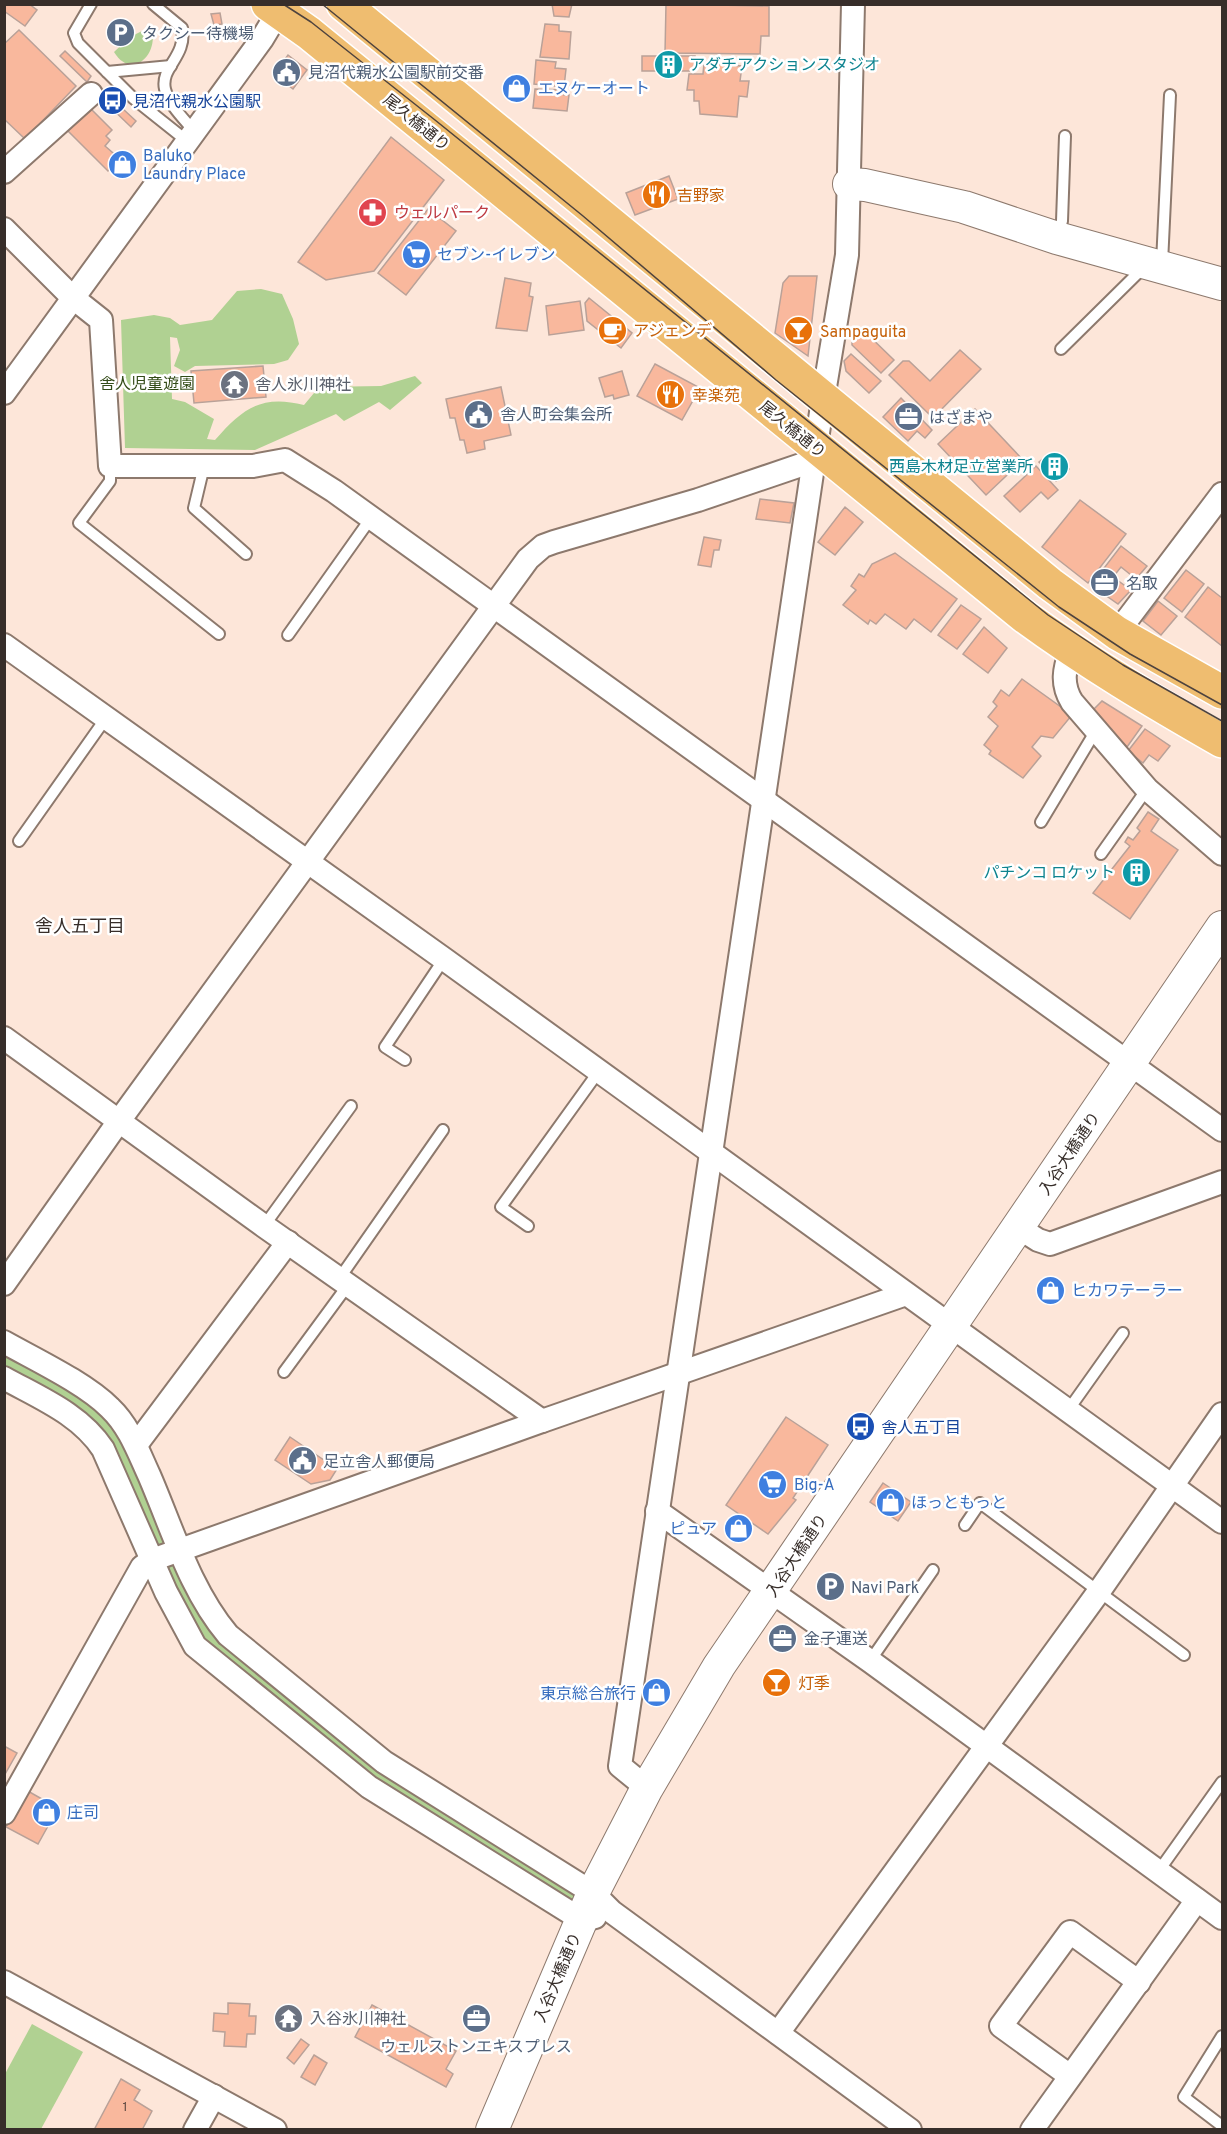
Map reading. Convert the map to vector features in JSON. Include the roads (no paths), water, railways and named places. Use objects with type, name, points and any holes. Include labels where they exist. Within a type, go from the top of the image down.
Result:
[{"type":"main road","points":[[343,4],[1050,584],[1117,633],[1222,692]]},
{"type":"main road","name":"尾久橋通り","points":[[277,7],[816,448],[1071,650],[1143,696],[1222,741]]},
{"type":"street","points":[[647,1788],[620,1766],[823,399],[848,255],[853,4]]},
{"type":"street","points":[[4,393],[191,136],[277,7]]},
{"type":"street","points":[[4,172],[91,94]]},
{"type":"street","points":[[849,184],[865,185],[964,207],[1058,238],[1222,284]]},
{"type":"street","points":[[4,229],[72,297],[101,320],[110,466],[253,466],[285,460],[371,518],[764,799],[1222,1130]]},
{"type":"street","points":[[4,1284],[119,1121],[309,863],[528,559],[543,546],[698,500],[804,464],[816,448]]},
{"type":"street","points":[[1117,633],[1222,494]]},
{"type":"street","points":[[4,645],[710,1150],[1222,1522]]},
{"type":"street","points":[[1071,650],[1066,665],[1065,691],[1095,732],[1147,789],[1222,854]]},
{"type":"street","name":"入谷大橋通り","points":[[492,2130],[596,1908],[647,1788],[719,1666],[1222,927]]},
{"type":"street","points":[[4,1038],[264,1226],[542,1421]]},
{"type":"street","points":[[1019,1228],[1038,1240],[1050,1244],[1222,1182]]},
{"type":"street","points":[[136,1445],[288,1242]]},
{"type":"street","points":[[4,1813],[142,1567],[152,1560],[906,1294]]},
{"type":"street","points":[[4,1342],[95,1396],[122,1421],[136,1445],[180,1550],[215,1619],[228,1635],[384,1762],[778,2032],[909,2130]]},
{"type":"street","points":[[4,1378],[77,1420],[93,1433],[103,1449],[186,1634],[209,1659],[369,1787],[596,1908]]},
{"type":"street","points":[[778,2032],[1100,1590],[1222,1414]]},
{"type":"street","points":[[657,1511],[870,1661],[1222,1917]]},
{"type":"street","points":[[1032,2130],[1197,1900]]},
{"type":"street","points":[[1070,2076],[1001,2025],[1070,1932],[1139,1982]]},
{"type":"street","points":[[4,1982],[275,2130]]},
{"type":"street","points":[[195,2130],[214,2096]]},
{"type":"lane","points":[[92,4],[77,27],[75,38],[133,98],[191,136]]},
{"type":"lane","points":[[153,4],[182,28],[184,39],[181,51],[165,74],[165,87],[191,136]]},
{"type":"lane","points":[[107,72],[171,66]]},
{"type":"lane","points":[[1061,349],[1137,274],[1152,263],[1170,95]]},
{"type":"lane","points":[[1058,238],[1062,221],[1065,136]]},
{"type":"lane","points":[[110,466],[110,481],[79,523],[219,634]]},
{"type":"lane","points":[[204,466],[194,508],[246,554]]},
{"type":"lane","points":[[288,634],[371,518]]},
{"type":"lane","points":[[19,841],[106,718]]},
{"type":"lane","points":[[1041,822],[1095,732]]},
{"type":"lane","points":[[1101,854],[1147,789]]},
{"type":"lane","points":[[405,1060],[385,1047],[444,959]]},
{"type":"lane","points":[[528,1226],[501,1207],[599,1071]]},
{"type":"lane","points":[[264,1226],[351,1107]]},
{"type":"lane","points":[[284,1372],[443,1130]]},
{"type":"lane","points":[[1069,1409],[1123,1333]]},
{"type":"lane","points":[[965,1525],[980,1503],[1100,1590],[1184,1655]]},
{"type":"lane","points":[[870,1661],[933,1570]]},
{"type":"lane","points":[[1158,1872],[1222,1782]]},
{"type":"lane","points":[[1222,2036],[1184,2097],[1222,2126]]},
{"type":"tram line","points":[[283,4],[311,22],[435,120],[1048,615],[1123,665],[1222,721]]},
{"type":"tram line","points":[[322,4],[583,216],[776,380],[1059,607],[1130,654],[1222,705]]},
{"type":"place","name":"タクシー待機場","points":[[121,33]]},
{"type":"place","name":"アダチアクションスタジオ","points":[[668,64]]},
{"type":"place","name":"見沼代親水公園駅前交番","points":[[287,72]]},
{"type":"place","name":"エヌケーオート","points":[[517,88]]},
{"type":"place","name":"見沼代親水公園駅","points":[[112,101]]},
{"type":"place","name":"Baluko Laundry Place","points":[[122,164]]},
{"type":"place","name":"吉野家","points":[[656,195]]},
{"type":"place","name":"ウェルパーク","points":[[373,212]]},
{"type":"place","name":"セブン-イレブン","points":[[416,254]]},
{"type":"place","name":"アジェンデ","points":[[612,330]]},
{"type":"place","name":"Sampaguita","points":[[799,331]]},
{"type":"place","name":"舎人氷川神社","points":[[234,384]]},
{"type":"place","name":"幸楽苑","points":[[671,395]]},
{"type":"place","name":"舎人町会集会所","points":[[479,414]]},
{"type":"place","name":"はざまや","points":[[908,417]]},
{"type":"place","name":"西島木材足立営業所","points":[[1054,466]]},
{"type":"place","name":"名取","points":[[1105,583]]},
{"type":"place","name":"パチンコ ロケット","points":[[1136,872]]},
{"type":"place","name":"ヒカワテーラー","points":[[1050,1290]]},
{"type":"place","name":"舎人五丁目","points":[[860,1427]]},
{"type":"place","name":"足立舎人郵便局","points":[[302,1461]]},
{"type":"place","name":"Big-A","points":[[773,1484]]},
{"type":"place","name":"ほっともっと","points":[[890,1502]]},
{"type":"place","name":"ピュア","points":[[738,1528]]},
{"type":"place","name":"Navi Park","points":[[830,1587]]},
{"type":"place","name":"金子運送","points":[[783,1638]]},
{"type":"place","name":"灯季","points":[[777,1683]]},
{"type":"place","name":"東京総合旅行","points":[[657,1693]]},
{"type":"place","name":"庄司","points":[[46,1812]]},
{"type":"place","name":"入谷氷川神社","points":[[289,2018]]},
{"type":"place","name":"ウェルストンエキスプレス","points":[[476,2018]]},
{"type":"district","name":"舎人五丁目","points":[[80,926]]},
{"type":"park label","name":"舎人児童遊園","points":[[147,383]]}]
